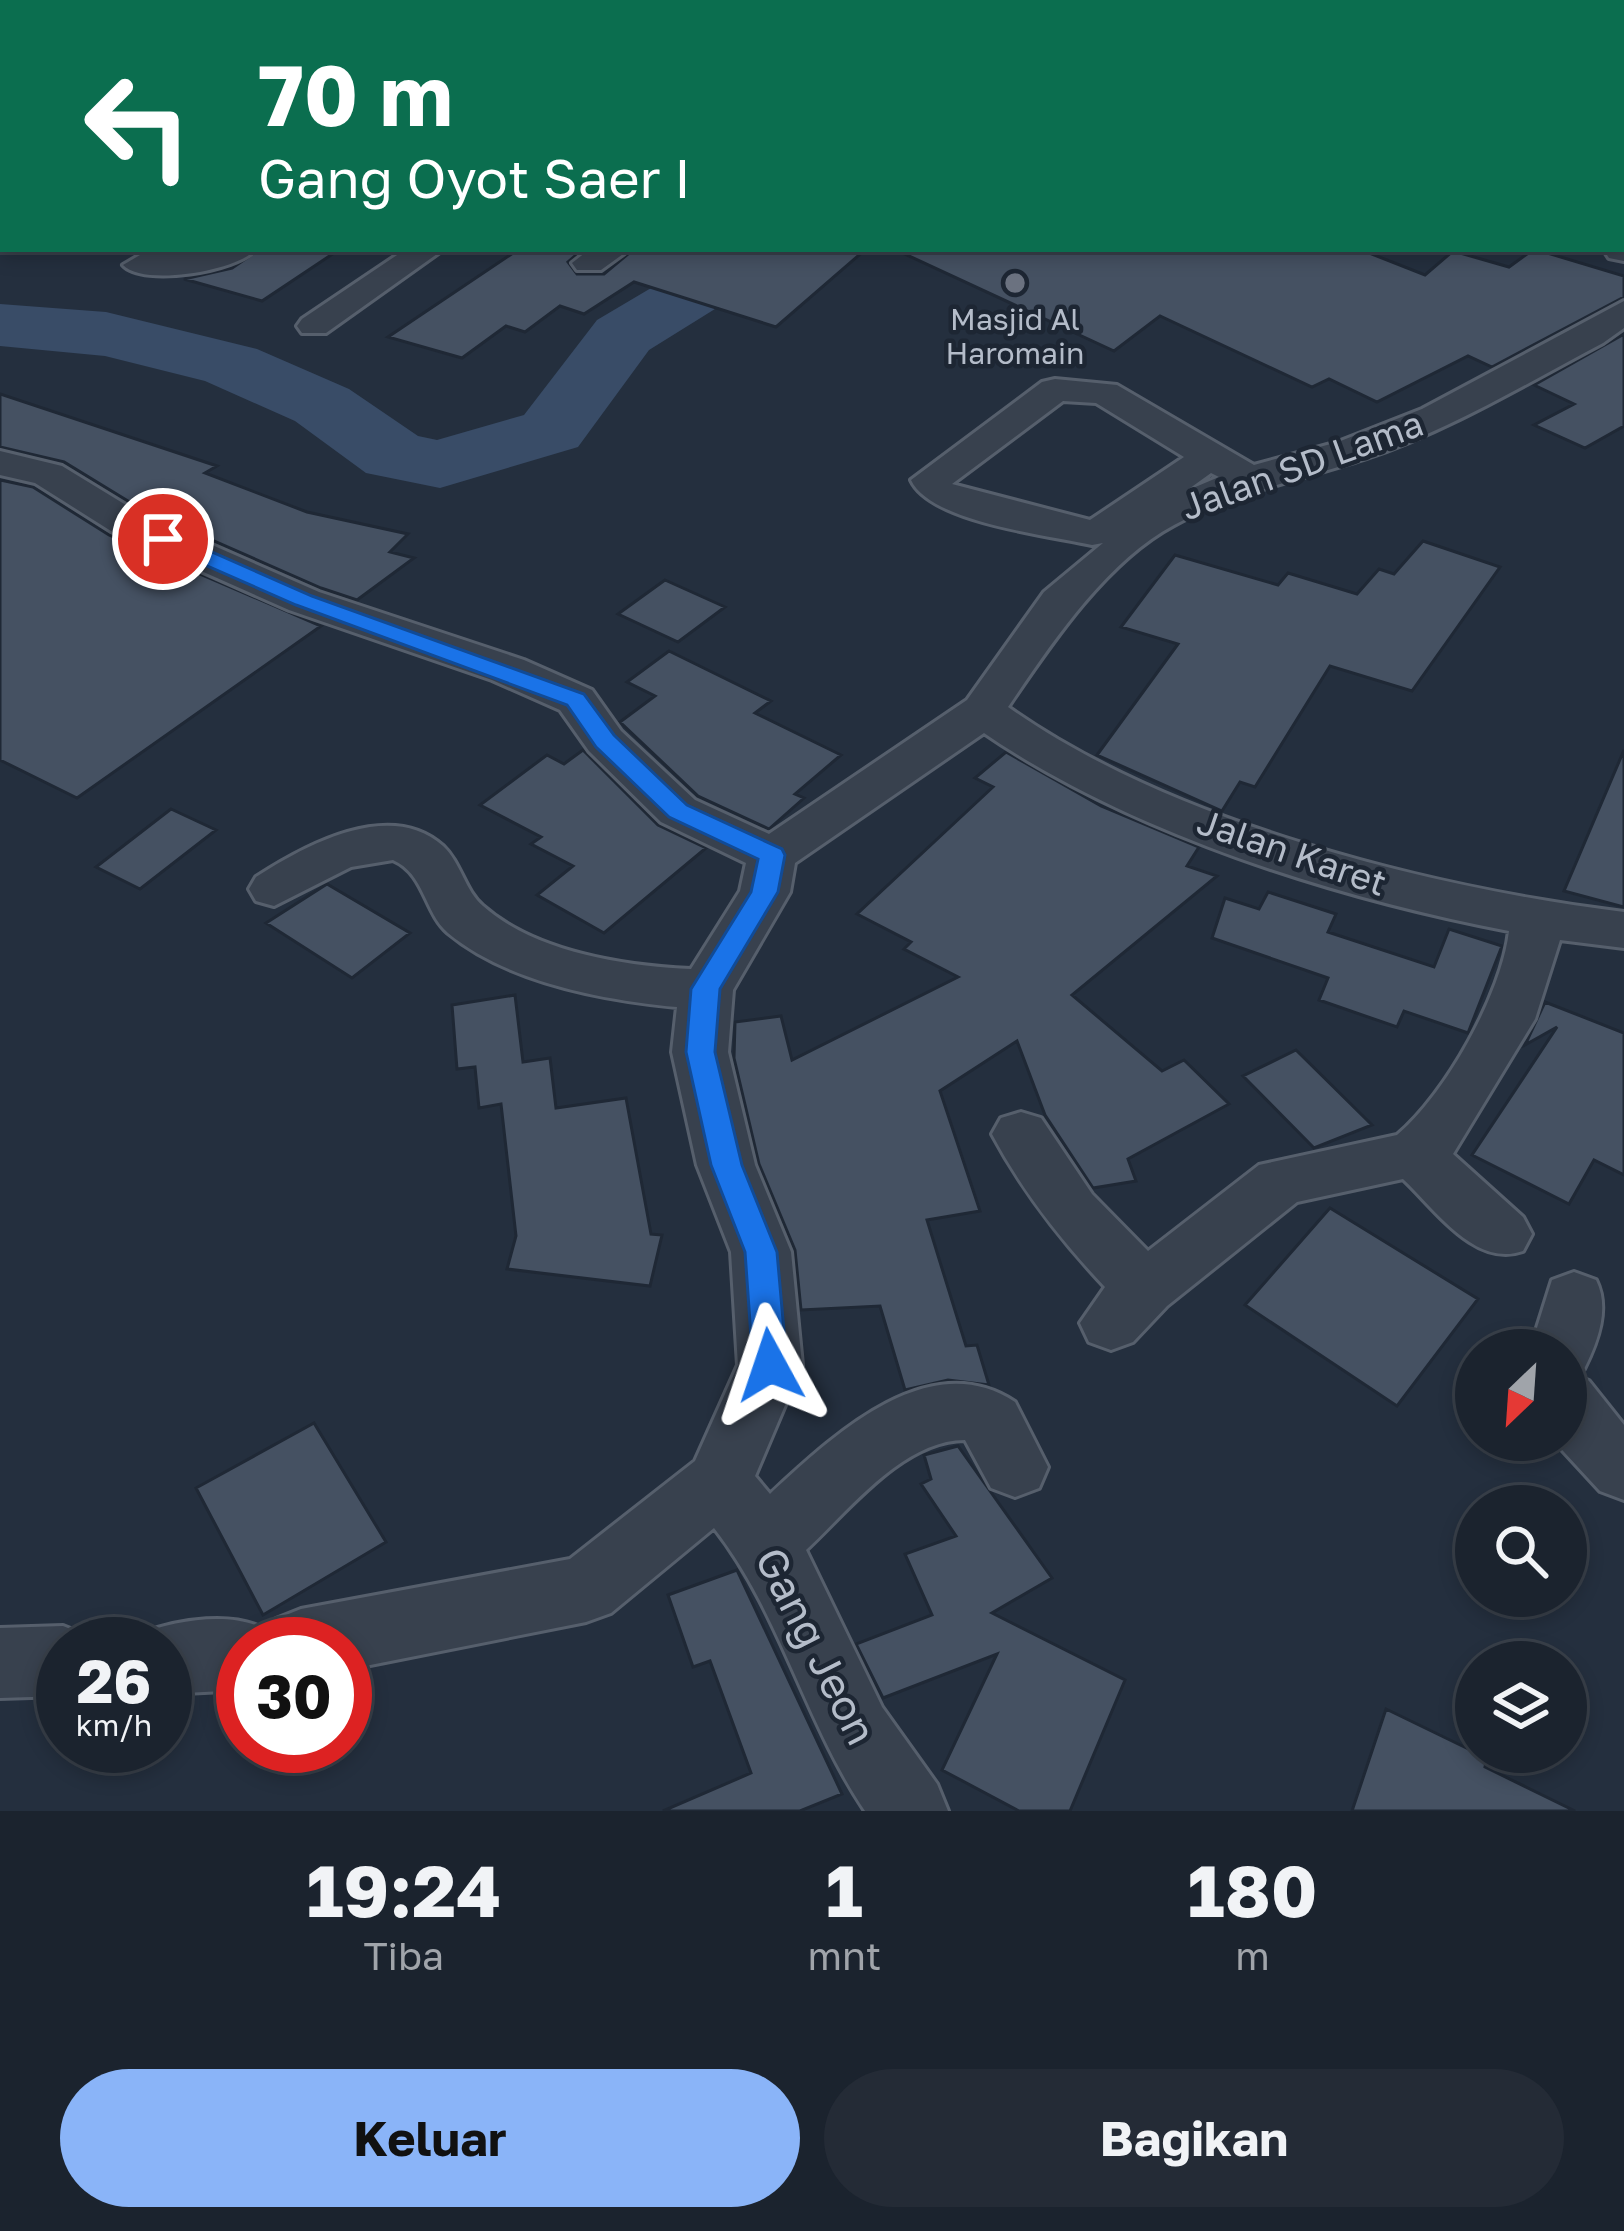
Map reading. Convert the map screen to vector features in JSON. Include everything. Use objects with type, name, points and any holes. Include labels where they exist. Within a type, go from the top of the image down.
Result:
[{"type":"street","points":[[140,265],[212,260],[232,252]]},
{"type":"street","points":[[314,326],[424,252]]},
{"type":"street","name":"Jalan SD Lama","points":[[772,855],[941,744],[982,710],[1059,601],[1104,557],[1229,467],[1352,450],[1435,417],[1592,336],[1624,310]]},
{"type":"street","points":[[1055,390],[1104,393],[1229,467],[1092,533],[959,502],[936,491],[931,480],[1055,390]]},
{"type":"street","points":[[0,463],[22,465],[63,481],[125,522],[304,601],[576,700],[605,741],[678,811],[772,855],[765,892],[706,989],[700,1052],[726,1165],[761,1252],[770,1365],[719,1483],[586,1589],[372,1630]]},
{"type":"street","name":"Jalan Karet","points":[[982,710],[1010,731],[1106,782],[1297,861],[1480,910],[1624,930]]},
{"type":"street","points":[[274,890],[336,854],[363,845],[406,845],[436,869],[465,921],[506,941],[605,979],[706,989]]},
{"type":"street","points":[[1022,1134],[1128,1305],[1280,1182],[1414,1154],[1435,1136],[1508,1019],[1532,958],[1536,919]]},
{"type":"street","points":[[1414,1154],[1502,1234]]},
{"type":"street","points":[[767,1542],[910,1420],[955,1406],[990,1420],[1015,1467]]},
{"type":"street","points":[[1587,1432],[1624,1470]]},
{"type":"street","name":"Gang Jeon","points":[[719,1483],[767,1542],[856,1733],[910,1811]]},
{"type":"street","points":[[0,1663],[36,1662]]},
{"type":"building","points":[[256,252],[336,252],[262,301],[184,279],[232,268]]},
{"type":"building","points":[[515,252],[580,252],[568,262],[577,274],[604,274],[630,252],[863,252],[776,327],[634,282],[584,314],[560,306],[525,332],[506,326],[462,358],[388,337]]},
{"type":"building","points":[[900,252],[1367,252],[1425,275],[1452,252],[1509,267],[1530,252],[1544,252],[1624,276],[1624,297],[1492,367],[1468,356],[1377,402],[1329,379],[1312,387],[1160,316],[1114,351]]},
{"type":"building","points":[[1624,334],[1624,426],[1585,448],[1534,425],[1574,404],[1534,385]]},
{"type":"building","points":[[0,394],[217,466],[205,473],[307,512],[408,534],[390,552],[414,558],[357,600],[321,588],[141,509],[64,462],[0,447]]},
{"type":"building","points":[[0,480],[33,487],[109,535],[321,626],[77,798],[0,760]]},
{"type":"building","points":[[1423,541],[1500,567],[1412,691],[1330,666],[1255,787],[1240,782],[1222,811],[1097,755],[1178,644],[1121,627],[1175,555],[1278,585],[1288,573],[1357,594],[1379,569],[1394,574]]},
{"type":"building","points":[[665,580],[725,607],[678,642],[618,614]]},
{"type":"building","points":[[669,651],[771,701],[755,713],[841,755],[795,794],[804,798],[769,829],[698,796],[620,722],[655,696],[627,682]]},
{"type":"building","points":[[583,750],[658,825],[706,848],[604,933],[537,895],[573,866],[531,844],[541,837],[480,805],[547,755],[564,764]]},
{"type":"building","points":[[1624,750],[1624,907],[1564,891]]},
{"type":"building","points":[[1006,752],[1101,806],[1199,847],[1187,866],[1217,876],[1072,995],[1162,1071],[1184,1060],[1229,1104],[1128,1159],[1136,1181],[1093,1188],[1045,1115],[1017,1041],[940,1091],[980,1211],[927,1220],[966,1346],[977,1345],[989,1385],[948,1380],[905,1390],[880,1306],[801,1310],[795,1250],[759,1164],[734,1058],[735,1022],[781,1016],[792,1060],[958,977],[904,949],[911,942],[857,914],[993,787],[975,778]]},
{"type":"building","points":[[171,809],[216,830],[140,889],[96,867]]},
{"type":"building","points":[[327,884],[410,933],[352,978],[266,923]]},
{"type":"building","points":[[1268,892],[1336,914],[1328,932],[1434,967],[1449,929],[1502,946],[1468,1033],[1404,1011],[1397,1027],[1319,1000],[1328,978],[1212,938],[1225,898],[1259,909]]},
{"type":"building","points":[[515,995],[523,1062],[550,1058],[556,1108],[626,1098],[651,1234],[662,1235],[650,1286],[507,1269],[516,1236],[501,1104],[479,1108],[475,1067],[457,1069],[452,1005]]},
{"type":"building","points":[[1545,1002],[1624,1033],[1624,1175],[1594,1160],[1569,1204],[1472,1155],[1557,1027],[1525,1045]]},
{"type":"building","points":[[1296,1050],[1372,1125],[1314,1148],[1243,1076]]},
{"type":"building","points":[[1330,1208],[1478,1299],[1397,1406],[1245,1305]]},
{"type":"building","points":[[314,1423],[386,1542],[263,1615],[196,1488]]},
{"type":"building","points":[[958,1446],[1052,1578],[992,1613],[1125,1680],[1070,1811],[1019,1811],[942,1770],[997,1654],[883,1698],[856,1644],[932,1615],[905,1554],[956,1536],[921,1484],[931,1479],[924,1455]]},
{"type":"building","points":[[737,1570],[842,1794],[800,1811],[663,1811],[751,1773],[710,1661],[693,1667],[668,1595]]},
{"type":"building","points":[[1386,1709],[1455,1742],[1455,1773],[1497,1773],[1575,1811],[1352,1811]]},
{"type":"waterway","points":[[0,325],[106,334],[231,365],[322,405],[394,456],[440,464],[551,431],[623,335],[760,252]]},
{"type":"place","name":"Masjid Al Haromain","points":[[1015,283]]},
{"type":"route","points":[[163,539],[304,601],[508,670],[576,700],[605,741],[678,811],[772,855],[765,892],[706,989],[700,1052],[726,1165],[761,1252],[770,1365]]}]
